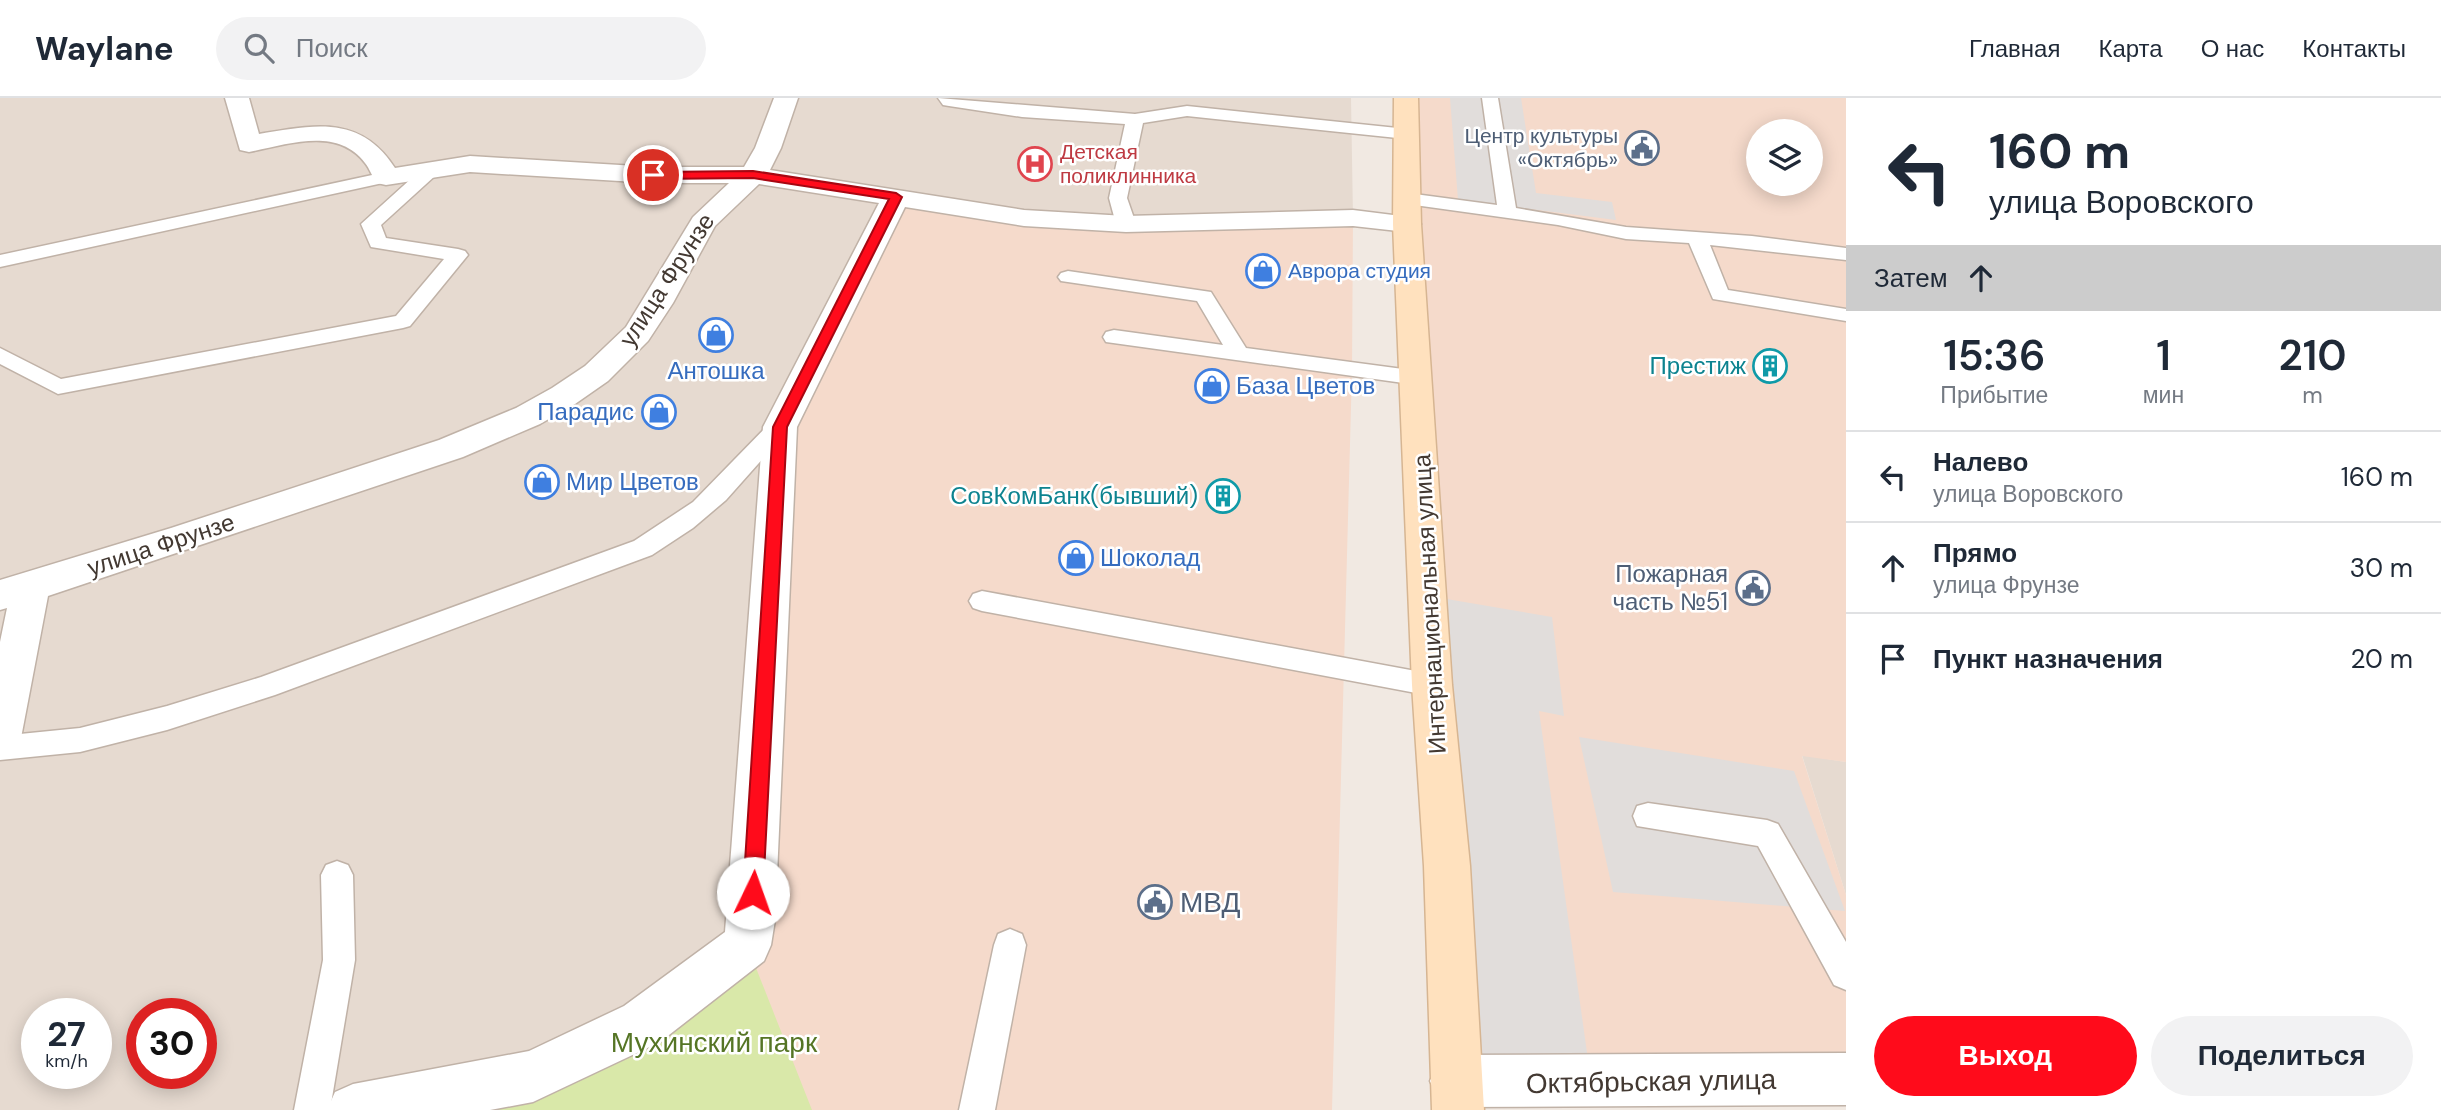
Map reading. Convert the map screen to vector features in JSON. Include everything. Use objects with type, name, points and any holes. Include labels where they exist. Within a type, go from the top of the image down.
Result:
[{"type":"street","points":[[237,98],[249,144],[318,132],[328,133],[365,146],[379,161],[386,177]]},
{"type":"street","points":[[786,98],[768,148],[753,174],[1024,218],[1126,224],[1353,218],[1407,212]]},
{"type":"street","name":"Интернациональная улица","points":[[1406,98],[1407,212],[1418,378],[1432,685],[1447,866],[1457,1096]]},
{"type":"street","name":"улица Фрунзе","points":[[386,177],[470,164],[653,175],[753,174]]},
{"type":"street","name":"улица Фрунзе","points":[[0,738],[16,591],[436,453],[526,416],[606,366],[626,346],[649,316],[704,222],[718,204],[753,174]]},
{"type":"street","points":[[353,1110],[533,1076],[642,1024],[747,945],[751,920],[780,427],[896,197]]},
{"type":"street","name":"Октябрьская улица","points":[[1457,1096],[1846,1079]]},
{"type":"lane","points":[[946,98],[949,101],[1022,112],[1135,119],[1187,111],[1407,134]]},
{"type":"lane","points":[[1490,98],[1507,212]]},
{"type":"lane","points":[[1126,224],[1118,198],[1135,119]]},
{"type":"lane","points":[[0,355],[58,387],[402,321],[458,255],[378,243],[371,224],[430,170]]},
{"type":"lane","points":[[0,261],[386,177]]},
{"type":"lane","points":[[1407,212],[1507,212],[1626,233],[1846,254]]},
{"type":"lane","points":[[1697,238],[1720,295],[1846,315]]},
{"type":"lane","points":[[1068,278],[1204,296],[1240,355]]},
{"type":"lane","points":[[1114,337],[1418,378]]},
{"type":"lane","points":[[0,748],[80,740],[167,718],[253,691],[643,548],[678,529],[716,499],[780,427]]},
{"type":"lane","points":[[982,601],[1432,685]]},
{"type":"lane","points":[[1648,816],[1767,834],[1846,974]]},
{"type":"lane","points":[[312,1110],[339,960],[337,875]]},
{"type":"lane","points":[[977,1110],[1010,945]]},
{"type":"shaded area","points":[[0,98],[1351,98],[1353,218],[751,920],[642,1024],[353,1110],[0,1110]]},
{"type":"shaded area","points":[[1406,98],[1846,98],[1846,762],[1802,756],[1846,895],[1846,1079],[1456,1081]]},
{"type":"shaded area","points":[[1450,98],[1521,98],[1536,193],[1612,202],[1616,220],[1458,200]]},
{"type":"shaded area","points":[[896,197],[1024,218],[1353,218],[1352,370],[1332,1110],[798,1110],[747,945],[780,427]]},
{"type":"shaded area","points":[[1429,596],[1552,617],[1564,716],[1539,711],[1591,1081],[1456,1081]]},
{"type":"shaded area","points":[[1579,737],[1794,771],[1845,911],[1613,892]]},
{"type":"shaded area","points":[[1802,755],[1846,762],[1846,895]]},
{"type":"green space","name":"Мухинский парк","points":[[747,945],[812,1110],[308,1110],[533,1076]]},
{"type":"place","name":"Центр культуры «Октябрь»","points":[[1642,148]]},
{"type":"place","name":"Детская поликлинника","points":[[1035,164]]},
{"type":"place","name":"Аврора студия","points":[[1263,271]]},
{"type":"place","name":"Антошка","points":[[716,335]]},
{"type":"place","name":"Престиж","points":[[1770,366]]},
{"type":"place","name":"База Цветов","points":[[1212,386]]},
{"type":"place","name":"Парадис","points":[[659,412]]},
{"type":"place","name":"Мир Цветов","points":[[542,482]]},
{"type":"place","name":"СовКомБанк(бывший)","points":[[1223,496]]},
{"type":"place","name":"Шоколад","points":[[1076,558]]},
{"type":"place","name":"Пожарная часть №51","points":[[1753,588]]},
{"type":"place","name":"МВД","points":[[1155,902]]},
{"type":"route","points":[[653,175],[753,174],[896,197],[780,427],[753,893]]}]
